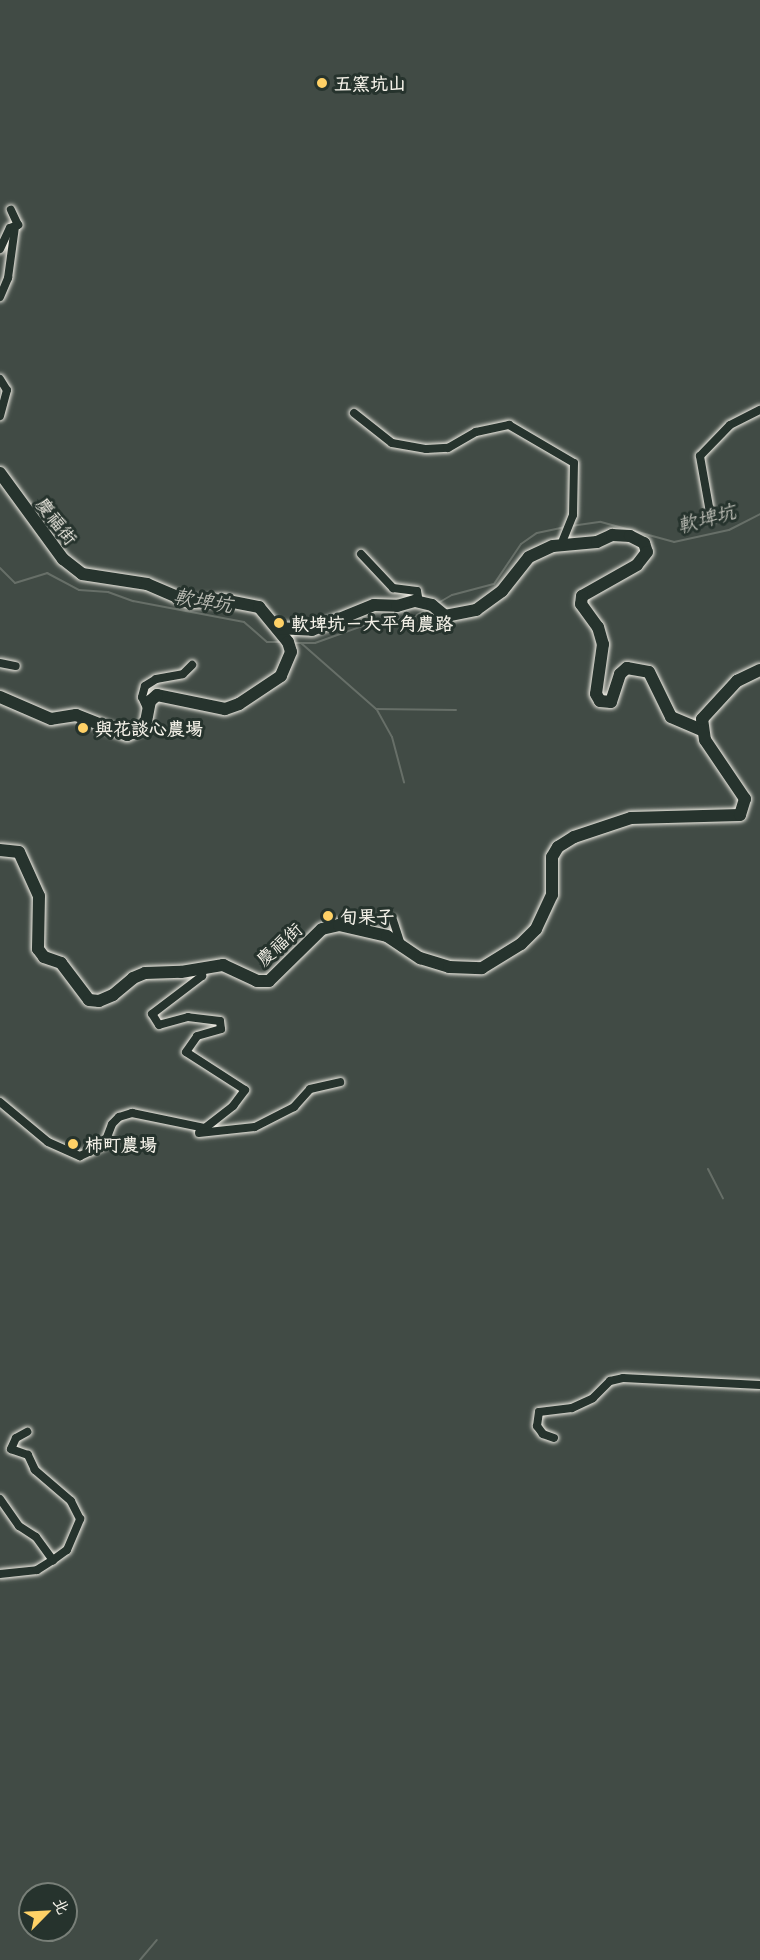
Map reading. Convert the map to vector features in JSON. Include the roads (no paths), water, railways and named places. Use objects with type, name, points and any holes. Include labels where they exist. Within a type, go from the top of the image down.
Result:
[{"type":"street","points":[[0,297],[8,278],[15,227],[18,225],[11,210]]},
{"type":"street","points":[[0,249],[10,228],[15,227]]},
{"type":"street","points":[[0,379],[7,390],[0,416]]},
{"type":"street","points":[[711,518],[700,456],[730,425],[760,410]]},
{"type":"street","points":[[354,413],[392,443],[426,449],[448,448],[476,432],[509,425],[574,463],[573,515],[563,540]]},
{"type":"street","name":"慶福街","points":[[0,473],[63,559],[82,574],[147,584],[189,602],[244,602],[259,606],[289,644],[287,668],[281,676],[238,704],[225,709],[158,695],[149,710],[146,726],[127,735],[76,715],[46,717],[0,697]]},
{"type":"street","points":[[277,628],[312,630],[374,605],[397,606],[417,601],[432,605],[445,616],[476,610],[502,591],[529,557],[563,540],[597,542],[612,535],[630,536],[644,543],[647,552],[637,565],[582,596],[581,604],[598,627],[603,644],[596,694],[600,701],[611,702],[620,674],[627,668],[649,672],[671,717],[701,730],[705,712],[713,703],[737,681],[760,670]]},
{"type":"street","points":[[362,554],[393,588],[417,591],[417,601]]},
{"type":"street","points":[[0,663],[16,666]]},
{"type":"street","points":[[149,710],[142,697],[145,686],[156,679],[183,674],[192,665]]},
{"type":"street","name":"慶福街","points":[[0,850],[19,852],[39,896],[38,949],[44,957],[61,963],[89,1000],[99,1001],[114,995],[145,973],[223,965],[237,968],[257,981],[269,981],[322,929],[339,926],[387,936],[403,949],[449,967],[482,968],[522,944],[536,928],[552,895],[552,857],[558,847],[574,837],[631,818],[740,815],[746,807],[742,792],[701,730]]},
{"type":"street","points":[[393,920],[403,949]]},
{"type":"street","points":[[0,1102],[48,1142],[74,1155],[98,1150],[108,1139],[112,1124],[119,1117],[132,1113],[192,1128],[205,1128],[233,1106],[245,1090],[186,1052],[197,1036],[221,1029],[220,1021],[188,1017],[159,1025],[153,1020],[156,1010],[202,976],[203,967]]},
{"type":"street","points":[[192,1128],[196,1133],[255,1127],[294,1107],[310,1089],[340,1082]]},
{"type":"street","points":[[554,1438],[543,1434],[537,1426],[539,1412],[572,1408],[593,1398],[610,1381],[623,1378],[760,1384]]},
{"type":"street","points":[[0,1575],[37,1570],[67,1550],[79,1513],[71,1501],[35,1470],[28,1455],[11,1449],[16,1438],[27,1432]]},
{"type":"street","points":[[0,1499],[19,1526],[36,1537],[54,1560]]},
{"type":"waterway","name":"軟埤坑","points":[[571,526],[601,522],[674,542],[729,530],[760,514]]},
{"type":"waterway","name":"軟埤坑","points":[[438,603],[452,595],[494,584],[521,544],[537,533],[565,527]]},
{"type":"waterway","name":"軟埤坑","points":[[0,568],[15,583],[47,573],[79,590],[108,592],[133,601],[244,622],[267,642],[281,642]]},
{"type":"waterway","name":"軟埤坑","points":[[293,643],[315,643],[371,623],[413,617],[428,609]]},
{"type":"waterway","points":[[301,643],[376,709],[456,710]]},
{"type":"waterway","points":[[377,710],[392,737],[404,782]]},
{"type":"waterway","points":[[708,1169],[723,1198]]},
{"type":"waterway","points":[[140,1960],[157,1940]]},
{"type":"place","name":"五窯坑山","points":[[322,83]]},
{"type":"place","name":"軟埤坑－大平角農路","points":[[279,623]]},
{"type":"place","name":"與花談心農場","points":[[83,728]]},
{"type":"place","name":"旬果子","points":[[328,916]]},
{"type":"place","name":"柿町農場","points":[[73,1144]]}]
